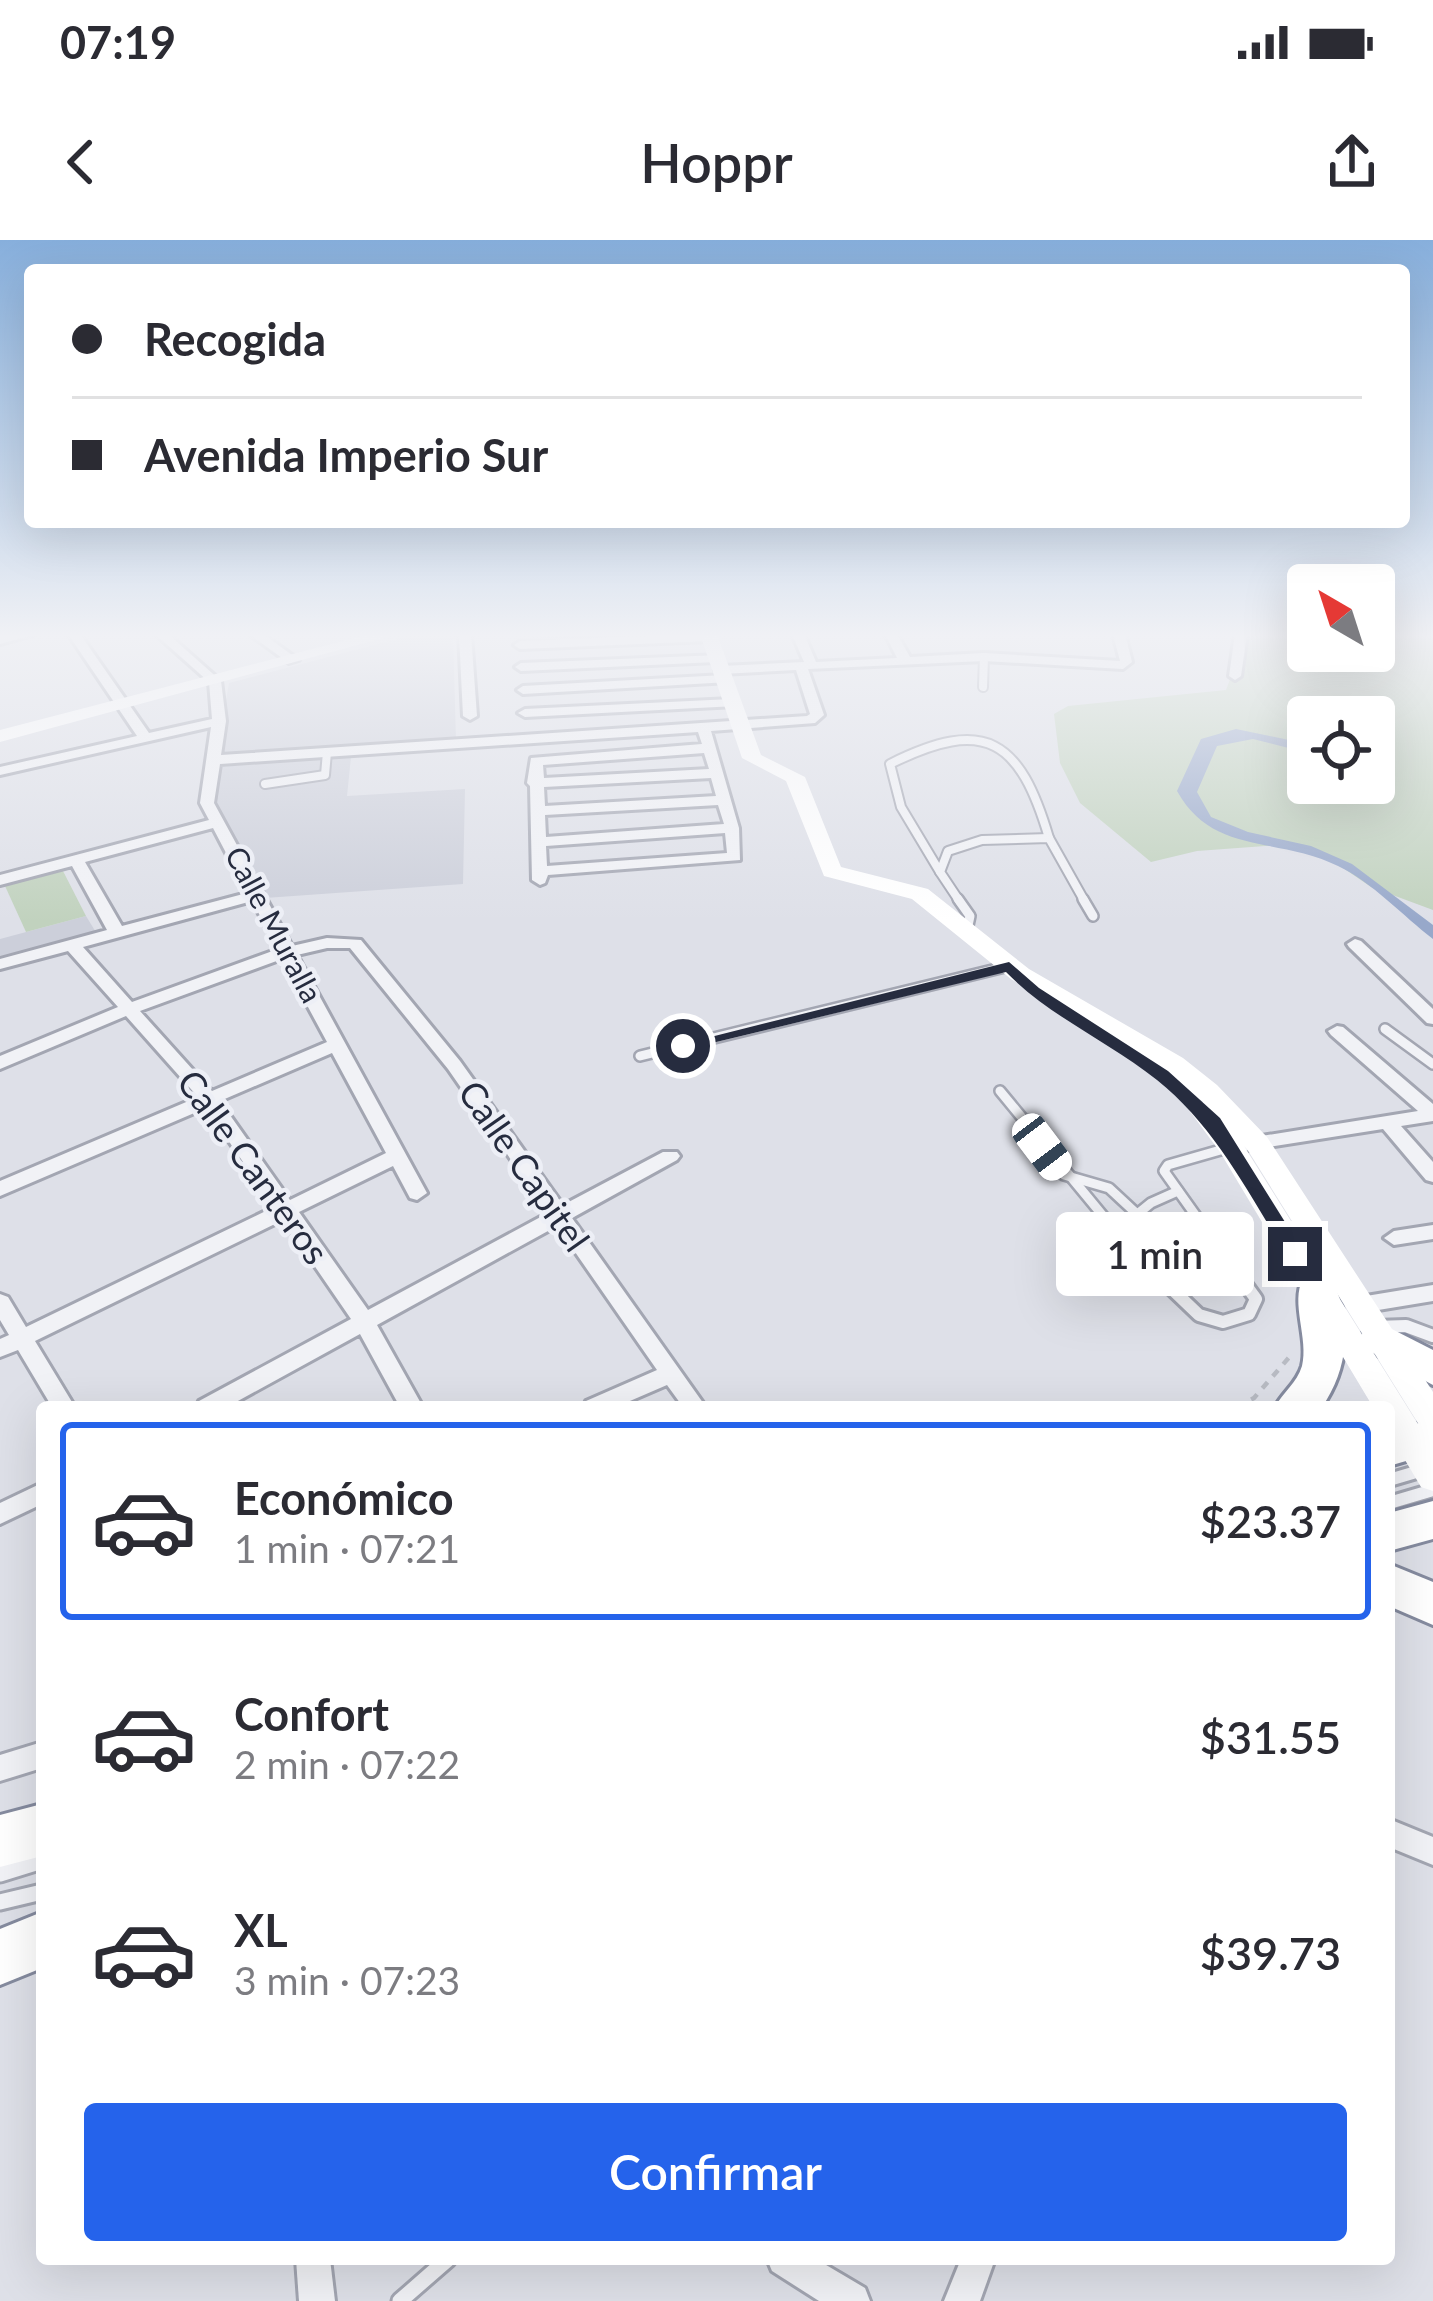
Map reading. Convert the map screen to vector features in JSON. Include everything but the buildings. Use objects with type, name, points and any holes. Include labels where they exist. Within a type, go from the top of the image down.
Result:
[{"type":"highway","points":[[1301,1401],[1320,1380],[1327,1358],[1317,1289]]},
{"type":"highway","points":[[1371,1323],[1433,1370]]},
{"type":"highway","points":[[1395,1530],[1433,1520]]},
{"type":"highway","points":[[1395,1587],[1433,1604]]},
{"type":"highway","points":[[0,1840],[36,1831]]},
{"type":"highway","points":[[0,1936],[36,1927]]},
{"type":"highway","points":[[0,1957],[36,1942]]},
{"type":"street","points":[[146,730],[158,742]]},
{"type":"street","points":[[0,771],[158,742],[194,730]]},
{"type":"street","name":"Calle Muralla","points":[[217,730],[205,795],[416,1193]]},
{"type":"street","points":[[526,730],[527,738]]},
{"type":"street","points":[[212,760],[666,730]]},
{"type":"street","points":[[705,730],[714,761],[723,800],[732,828],[735,857],[541,876],[536,761],[620,754],[714,761]]},
{"type":"street","points":[[741,730],[752,758]]},
{"type":"street","points":[[616,733],[620,754]]},
{"type":"street","points":[[534,783],[752,758],[795,777],[832,871],[910,890],[967,930],[1034,992],[1162,1075],[1244,1145],[1371,1323],[1424,1456]]},
{"type":"street","points":[[536,811],[723,800]]},
{"type":"street","points":[[0,861],[6,878],[218,822]]},
{"type":"street","points":[[538,842],[732,828]]},
{"type":"street","points":[[77,861],[116,932]]},
{"type":"street","points":[[0,964],[256,895]]},
{"type":"street","name":"Calle Capitel","points":[[286,950],[339,939],[368,955],[454,1064],[690,1401]]},
{"type":"street","name":"Calle Canteros","points":[[71,944],[207,1096],[364,1322],[409,1401]]},
{"type":"street","points":[[1355,944],[1433,1019]]},
{"type":"street","points":[[0,1063],[286,950]]},
{"type":"street","points":[[1337,1031],[1433,1115]]},
{"type":"street","points":[[0,1189],[207,1096],[337,1044]]},
{"type":"street","points":[[1244,1145],[1433,1115]]},
{"type":"street","points":[[1390,1125],[1433,1175]]},
{"type":"street","points":[[1244,1145],[1317,1289],[1389,1401]]},
{"type":"street","points":[[11,1344],[397,1156]]},
{"type":"street","points":[[217,1401],[670,1156]]},
{"type":"street","points":[[1394,1238],[1433,1232]]},
{"type":"street","points":[[1371,1323],[1433,1293]]},
{"type":"street","points":[[0,1302],[11,1344],[59,1401]]},
{"type":"street","points":[[607,1401],[668,1375]]},
{"type":"street","points":[[1395,1411],[1424,1456]]},
{"type":"street","points":[[0,1514],[36,1496]]},
{"type":"street","points":[[0,1768],[36,1757]]},
{"type":"street","points":[[1395,1835],[1433,1851]]},
{"type":"street","points":[[314,2265],[317,2301]]},
{"type":"street","points":[[794,2265],[852,2301]]},
{"type":"street","points":[[962,2301],[976,2265]]},
{"type":"lane","points":[[967,930],[970,916],[901,808],[890,776],[890,764],[912,752],[951,743],[992,742],[1006,748],[1093,916]]},
{"type":"lane","points":[[266,784],[325,775],[327,752]]},
{"type":"lane","points":[[940,872],[948,850],[963,844],[1049,838]]},
{"type":"lane","points":[[640,1056],[1014,970]]},
{"type":"lane","points":[[1385,1029],[1433,1064]]},
{"type":"lane","points":[[1000,1090],[1114,1233],[1207,1320],[1223,1322],[1249,1314],[1256,1304],[1253,1293],[1164,1171],[1168,1165],[1244,1145]]},
{"type":"lane","points":[[1064,1175],[1109,1188],[1137,1214]]},
{"type":"lane","points":[[1114,1233],[1178,1191]]},
{"type":"lane","points":[[1371,1323],[1406,1326],[1433,1336]]},
{"type":"lane","points":[[1395,1476],[1424,1456]]},
{"type":"lane","points":[[1395,1495],[1424,1456]]},
{"type":"lane","points":[[0,1874],[36,1864]]},
{"type":"lane","points":[[0,1902],[36,1893]]},
{"type":"lane","points":[[400,2301],[441,2265]]},
{"type":"path","points":[[1248,1401],[1291,1354],[1327,1358]]},
{"type":"shaded area","points":[[221,730],[456,730],[456,740],[216,757]]},
{"type":"shaded area","points":[[351,757],[347,796],[465,789],[463,884],[265,898],[210,799],[216,767]]},
{"type":"shaded area","points":[[86,916],[97,934],[0,961],[0,939]]},
{"type":"green space","points":[[1056,730],[1287,730],[1287,804],[1395,804],[1395,730],[1433,730],[1433,910],[1371,887],[1330,859],[1292,844],[1197,851],[1151,862],[1080,803],[1060,763]]},
{"type":"green space","points":[[63,871],[86,916],[26,932],[5,886]]},
{"type":"water","points":[[1242,730],[1287,740],[1287,748],[1253,739],[1217,746],[1197,792],[1211,817],[1248,832],[1311,846],[1352,864],[1433,925],[1433,939],[1351,873],[1315,857],[1228,835],[1192,812],[1177,791],[1201,739]]},
{"type":"route","points":[[683,1046],[985,976],[1009,966],[1034,992],[1162,1075],[1214,1122],[1295,1254]]}]
